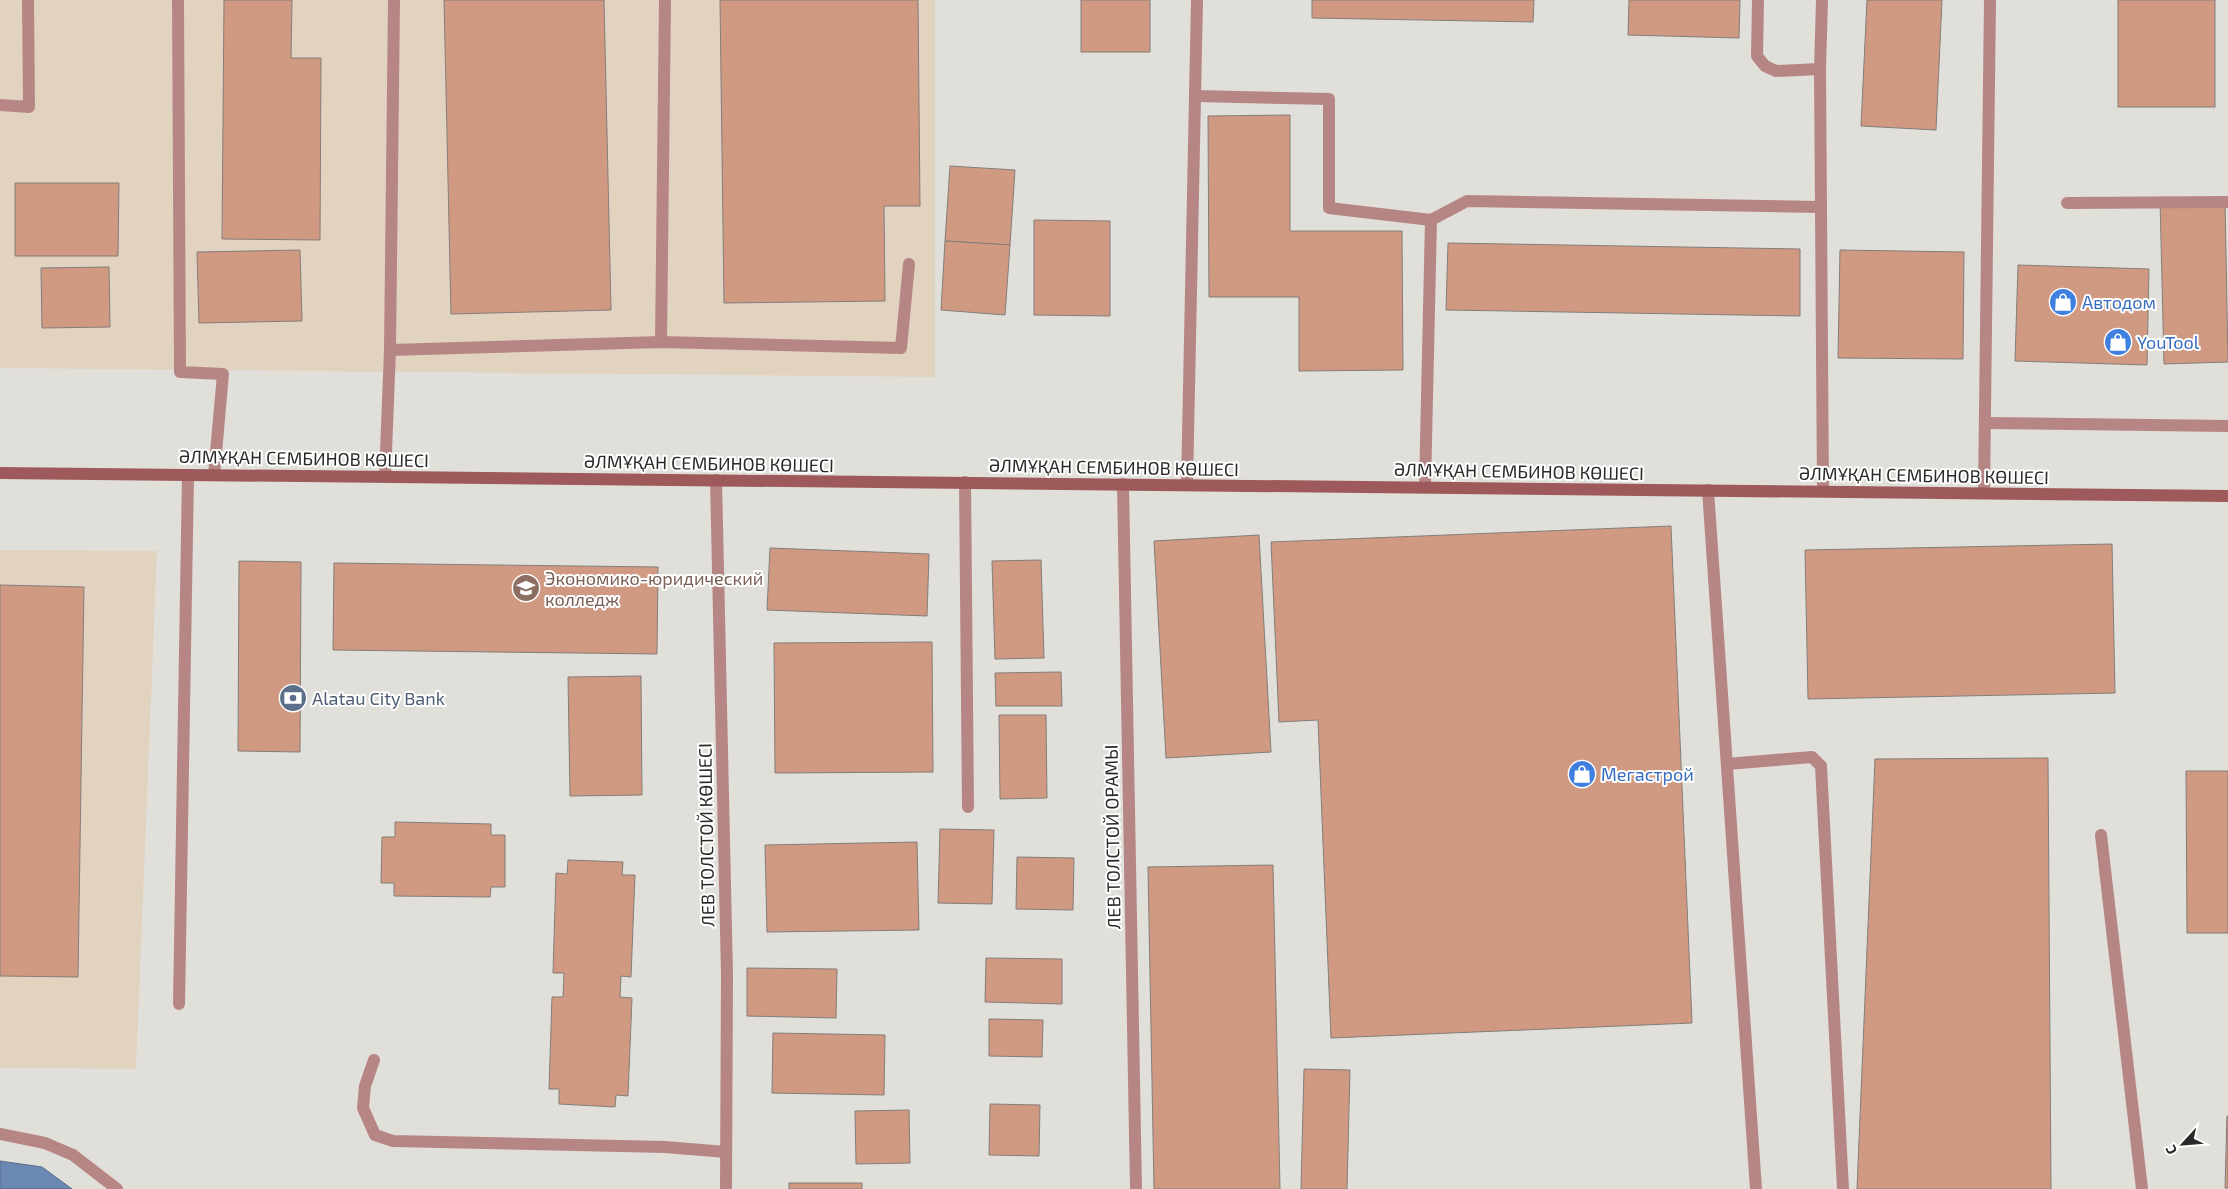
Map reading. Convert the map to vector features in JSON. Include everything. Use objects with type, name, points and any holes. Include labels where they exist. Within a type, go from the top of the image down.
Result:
[{"type":"street","points":[[0,104],[29,106],[28,0]]},
{"type":"street","points":[[178,0],[180,372],[223,374],[214,475]]},
{"type":"street","points":[[385,477],[390,350],[394,0]]},
{"type":"street","points":[[661,342],[664,0]]},
{"type":"street","points":[[1187,485],[1197,0]]},
{"type":"street","points":[[1758,0],[1757,56],[1765,66],[1776,71],[1820,69]]},
{"type":"street","points":[[1822,0],[1820,69],[1823,491]]},
{"type":"street","points":[[1984,493],[1990,0]]},
{"type":"street","points":[[1195,96],[1329,99],[1328,208],[1431,220],[1467,201],[1821,207]]},
{"type":"street","points":[[2067,203],[2228,202]]},
{"type":"street","points":[[1425,487],[1431,220]]},
{"type":"street","points":[[390,350],[661,342],[901,348],[909,264]]},
{"type":"street","points":[[1985,423],[2228,426]]},
{"type":"street","name":"ӘЛМҰҚАН СЕМБИНОВ КӨШЕСІ","points":[[0,473],[2228,496]]},
{"type":"street","points":[[179,1004],[178,946],[185,753],[188,475]]},
{"type":"street","name":"ЛЕВ ТОЛСТОЙ КӨШЕСІ","points":[[716,480],[726,975],[726,1189]]},
{"type":"street","points":[[966,482],[968,806]]},
{"type":"street","name":"ЛЕВ ТОЛСТОЙ ОРАМЫ","points":[[1123,484],[1136,1189]]},
{"type":"street","points":[[1708,490],[1756,1189]]},
{"type":"street","points":[[1727,764],[1812,757],[1822,766],[1843,1189]]},
{"type":"street","points":[[2101,834],[2142,1189]]},
{"type":"street","points":[[374,1060],[365,1086],[363,1108],[375,1135],[393,1141],[665,1147],[726,1152]]},
{"type":"street","points":[[0,1134],[45,1143],[73,1155],[117,1189]]},
{"type":"shaded area","points":[[0,0],[935,0],[935,377],[0,368]]},
{"type":"shaded area","points":[[0,550],[157,551],[136,1069],[0,1068]]},
{"type":"water","points":[[0,1161],[42,1167],[72,1189],[0,1189]]},
{"type":"building","points":[[224,0],[292,0],[291,58],[321,58],[320,240],[222,239]]},
{"type":"building","points":[[444,0],[604,0],[611,310],[451,314]]},
{"type":"building","points":[[720,0],[918,0],[920,206],[884,206],[885,301],[724,303]]},
{"type":"building","points":[[1081,0],[1150,0],[1150,52],[1081,52]]},
{"type":"building","points":[[1312,0],[1534,0],[1533,22],[1312,18]]},
{"type":"building","points":[[1629,0],[1740,0],[1739,38],[1628,35]]},
{"type":"building","points":[[1867,0],[1942,0],[1936,130],[1861,126]]},
{"type":"building","points":[[2118,0],[2215,0],[2215,107],[2118,107]]},
{"type":"building","points":[[1290,115],[1290,231],[1402,231],[1403,370],[1299,371],[1299,297],[1209,297],[1208,116]]},
{"type":"building","points":[[950,166],[1015,170],[1010,245],[945,241]]},
{"type":"building","points":[[15,183],[119,183],[118,256],[15,256]]},
{"type":"building","points":[[2225,197],[2228,362],[2164,364],[2160,199]]},
{"type":"building","points":[[1034,220],[1110,221],[1110,316],[1034,315]]},
{"type":"building","points":[[945,241],[1010,245],[1005,315],[941,310]]},
{"type":"building","points":[[1448,243],[1800,249],[1800,316],[1446,310]]},
{"type":"building","points":[[300,250],[302,321],[199,323],[197,252]]},
{"type":"building","points":[[1840,250],[1964,252],[1963,359],[1838,358]]},
{"type":"building","points":[[2018,265],[2149,269],[2147,365],[2015,361]]},
{"type":"building","points":[[109,267],[110,327],[42,328],[41,268]]},
{"type":"building","points":[[1671,526],[1692,1023],[1331,1038],[1318,720],[1279,722],[1271,542]]},
{"type":"building","points":[[1259,535],[1271,752],[1166,758],[1154,541]]},
{"type":"building","points":[[2112,544],[2115,693],[1808,699],[1805,550]]},
{"type":"building","points":[[770,548],[929,554],[927,616],[767,610]]},
{"type":"building","points":[[1041,560],[1044,658],[995,659],[992,561]]},
{"type":"building","points":[[239,561],[301,562],[300,752],[238,751]]},
{"type":"building","points":[[334,563],[658,567],[657,654],[333,650]]},
{"type":"building","points":[[0,585],[84,587],[78,977],[0,976]]},
{"type":"building","points":[[932,642],[933,772],[775,773],[774,643]]},
{"type":"building","points":[[1061,672],[1062,706],[996,706],[995,673]]},
{"type":"building","points":[[641,676],[642,795],[570,796],[568,677]]},
{"type":"building","points":[[999,715],[1046,715],[1047,798],[1000,799]]},
{"type":"building","points":[[2048,758],[2051,1189],[1857,1189],[1875,759]]},
{"type":"building","points":[[2186,771],[2228,771],[2228,933],[2187,933]]},
{"type":"building","points":[[395,822],[491,824],[491,835],[505,835],[505,887],[491,887],[490,897],[394,896],[394,883],[381,883],[382,837],[395,837]]},
{"type":"building","points":[[940,829],[994,830],[992,904],[938,903]]},
{"type":"building","points":[[917,842],[919,930],[767,932],[765,845]]},
{"type":"building","points":[[1017,857],[1074,858],[1073,910],[1016,909]]},
{"type":"building","points":[[568,860],[623,862],[622,875],[635,875],[631,977],[621,976],[620,997],[632,998],[628,1096],[616,1095],[615,1107],[559,1104],[559,1089],[549,1089],[552,997],[563,997],[564,973],[553,973],[556,873],[567,874]]},
{"type":"building","points":[[1273,865],[1280,1189],[1154,1189],[1148,867]]},
{"type":"building","points":[[986,958],[1062,959],[1062,1004],[985,1002]]},
{"type":"building","points":[[747,968],[837,969],[836,1018],[747,1016]]},
{"type":"building","points":[[989,1019],[1043,1020],[1042,1057],[989,1056]]},
{"type":"building","points":[[773,1033],[885,1035],[884,1095],[772,1093]]},
{"type":"building","points":[[1304,1069],[1350,1070],[1347,1189],[1301,1189]]},
{"type":"building","points":[[990,1104],[1040,1105],[1039,1156],[989,1155]]},
{"type":"building","points":[[909,1110],[910,1163],[856,1164],[855,1111]]},
{"type":"building","points":[[2227,1116],[2228,1188],[2225,1188]]},
{"type":"building","points":[[789,1183],[862,1183],[862,1189],[789,1189]]},
{"type":"place","name":"Автодом","points":[[2063,302]]},
{"type":"place","name":"YouTool","points":[[2118,342]]},
{"type":"place","name":"Экономико-юридический колледж","points":[[526,588]]},
{"type":"place","name":"Alatau City Bank","points":[[293,698]]},
{"type":"place","name":"Мегастрой","points":[[1582,774]]}]
